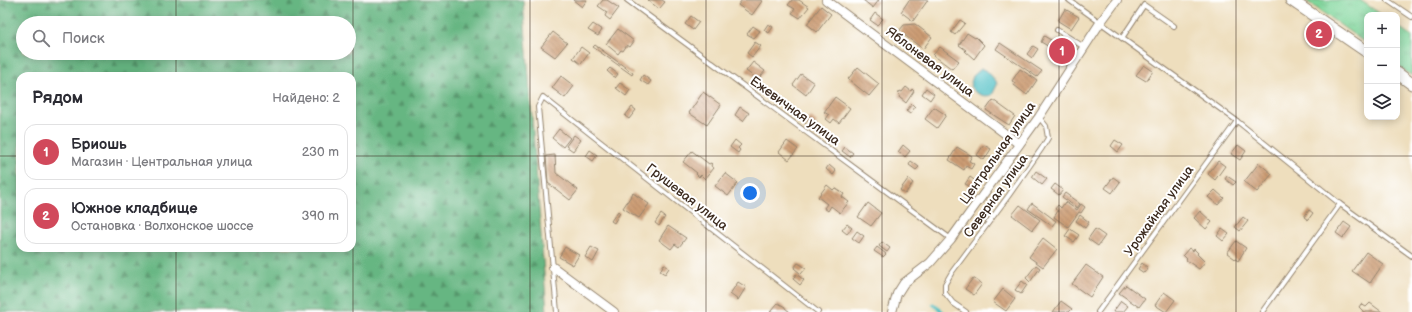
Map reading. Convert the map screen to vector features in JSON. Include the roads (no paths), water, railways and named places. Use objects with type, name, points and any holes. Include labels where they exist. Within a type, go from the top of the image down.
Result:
[{"type":"main road","points":[[1291,0],[1364,50]]},
{"type":"main road","points":[[1400,75],[1412,84]]},
{"type":"street","name":"Яблоневая улица","points":[[826,0],[1019,144]]},
{"type":"street","name":"Центральная улица","points":[[892,312],[896,294],[904,283],[930,263],[951,239],[1038,117],[1100,23],[1117,0]]},
{"type":"street","points":[[553,267],[614,312]]},
{"type":"lane","name":"Ежевичная улица","points":[[627,0],[951,239]]},
{"type":"lane","points":[[1069,0],[1237,121],[1340,204],[1412,256]]},
{"type":"lane","points":[[1387,0],[1412,17]]},
{"type":"lane","points":[[1122,38],[1144,5],[1174,26]]},
{"type":"lane","points":[[1057,30],[1084,47]]},
{"type":"lane","name":"Грушевая улица","points":[[553,267],[538,107],[543,98],[818,312]]},
{"type":"lane","name":"Северная улица","points":[[966,312],[953,303],[945,294],[945,284],[1048,138],[1046,126],[1038,117]]},
{"type":"lane","name":"Урожайная улица","points":[[1098,312],[1237,121]]},
{"type":"lane","points":[[1262,312],[1340,204]]},
{"type":"lane","points":[[553,267],[557,312]]},
{"type":"water","points":[[981,69],[986,70],[996,81],[997,85],[992,95],[986,96],[980,94],[974,91],[970,86],[973,76]]},
{"type":"waterway","points":[[933,304],[943,312]]},
{"type":"place","name":"Южное кладбище","points":[[1319,34]]},
{"type":"place","name":"Бриошь","points":[[1062,51]]}]
